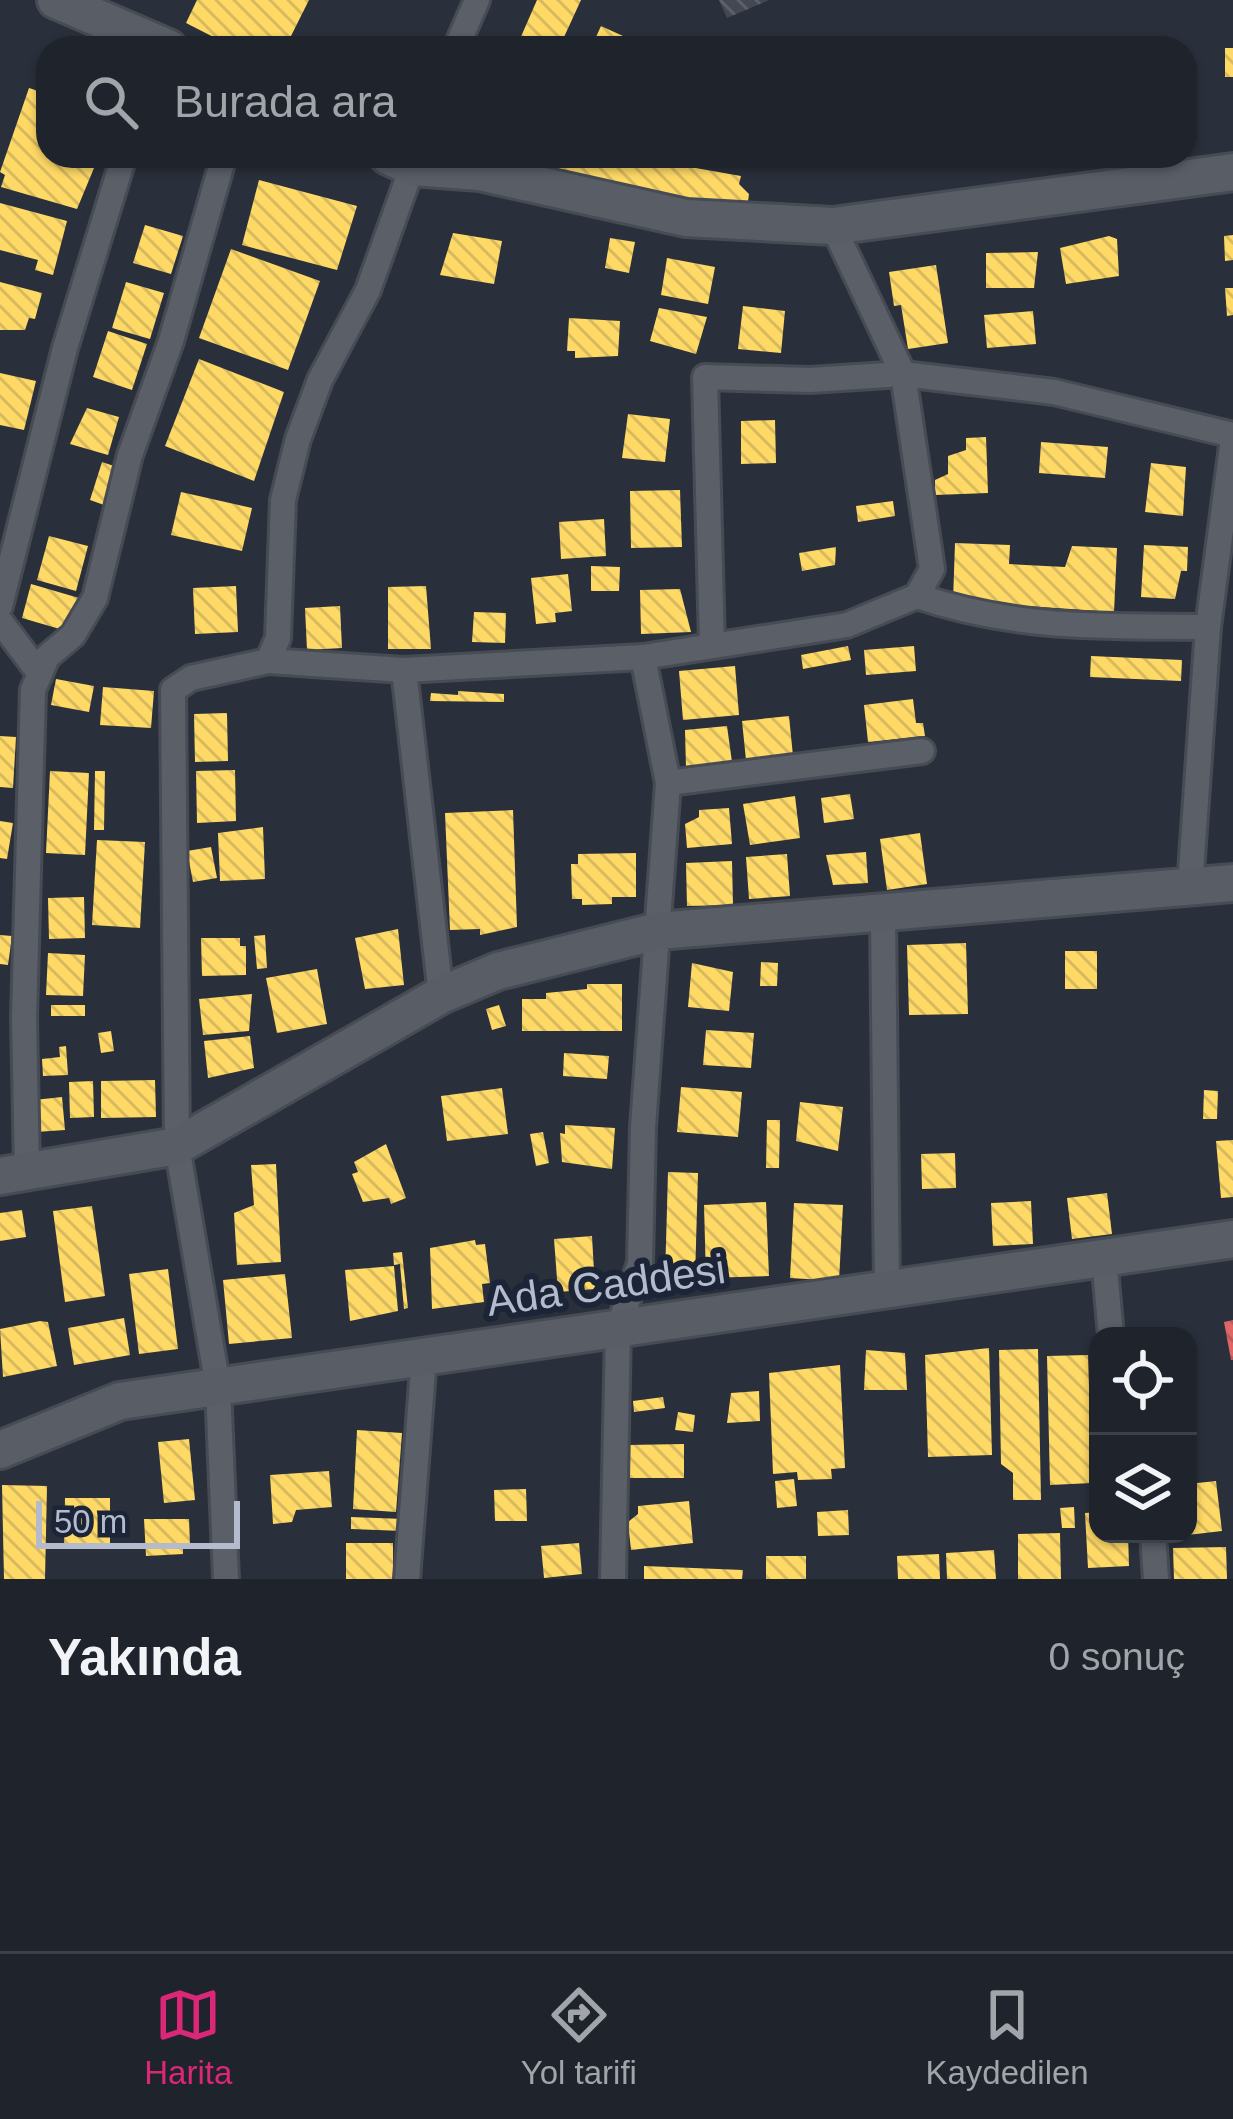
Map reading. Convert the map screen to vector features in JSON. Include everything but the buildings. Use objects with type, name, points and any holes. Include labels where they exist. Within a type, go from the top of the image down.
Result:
[{"type":"main road","points":[[56,0],[139,36]]},
{"type":"main road","points":[[455,168],[686,218],[833,226],[1233,172]]},
{"type":"main road","points":[[14,1174],[177,1146],[441,995],[498,971],[658,931],[883,916],[1233,883]]},
{"type":"main road","name":"Ada Caddesi","points":[[0,1450],[120,1401],[1233,1239]]},
{"type":"street","points":[[461,36],[477,0]]},
{"type":"street","points":[[0,606],[65,348],[120,168]]},
{"type":"street","points":[[14,1174],[32,806],[28,739],[40,674],[47,657],[73,635],[95,598],[130,455],[171,341],[221,168]]},
{"type":"street","points":[[268,661],[278,638],[283,500],[298,439],[320,380],[368,290],[403,168]]},
{"type":"street","points":[[226,1579],[218,1387],[177,1146],[173,690],[190,678],[268,661],[404,670],[643,657],[847,625],[917,596],[932,568],[903,374],[833,226]]},
{"type":"street","points":[[712,644],[704,377],[810,380],[903,374],[1054,392],[1233,437],[1208,627],[1190,887]]},
{"type":"street","points":[[917,596],[981,618],[1065,626],[1208,627]]},
{"type":"street","points":[[0,620],[40,674]]},
{"type":"street","points":[[613,1579],[618,1329],[640,1263],[643,1127],[668,783],[643,657]]},
{"type":"street","points":[[404,670],[441,995]]},
{"type":"street","points":[[668,783],[922,751]]},
{"type":"street","points":[[883,916],[887,1289]]},
{"type":"street","points":[[1104,1258],[1110,1327]]},
{"type":"street","points":[[407,1579],[424,1358]]},
{"type":"street","points":[[1154,1543],[1156,1579]]}]
